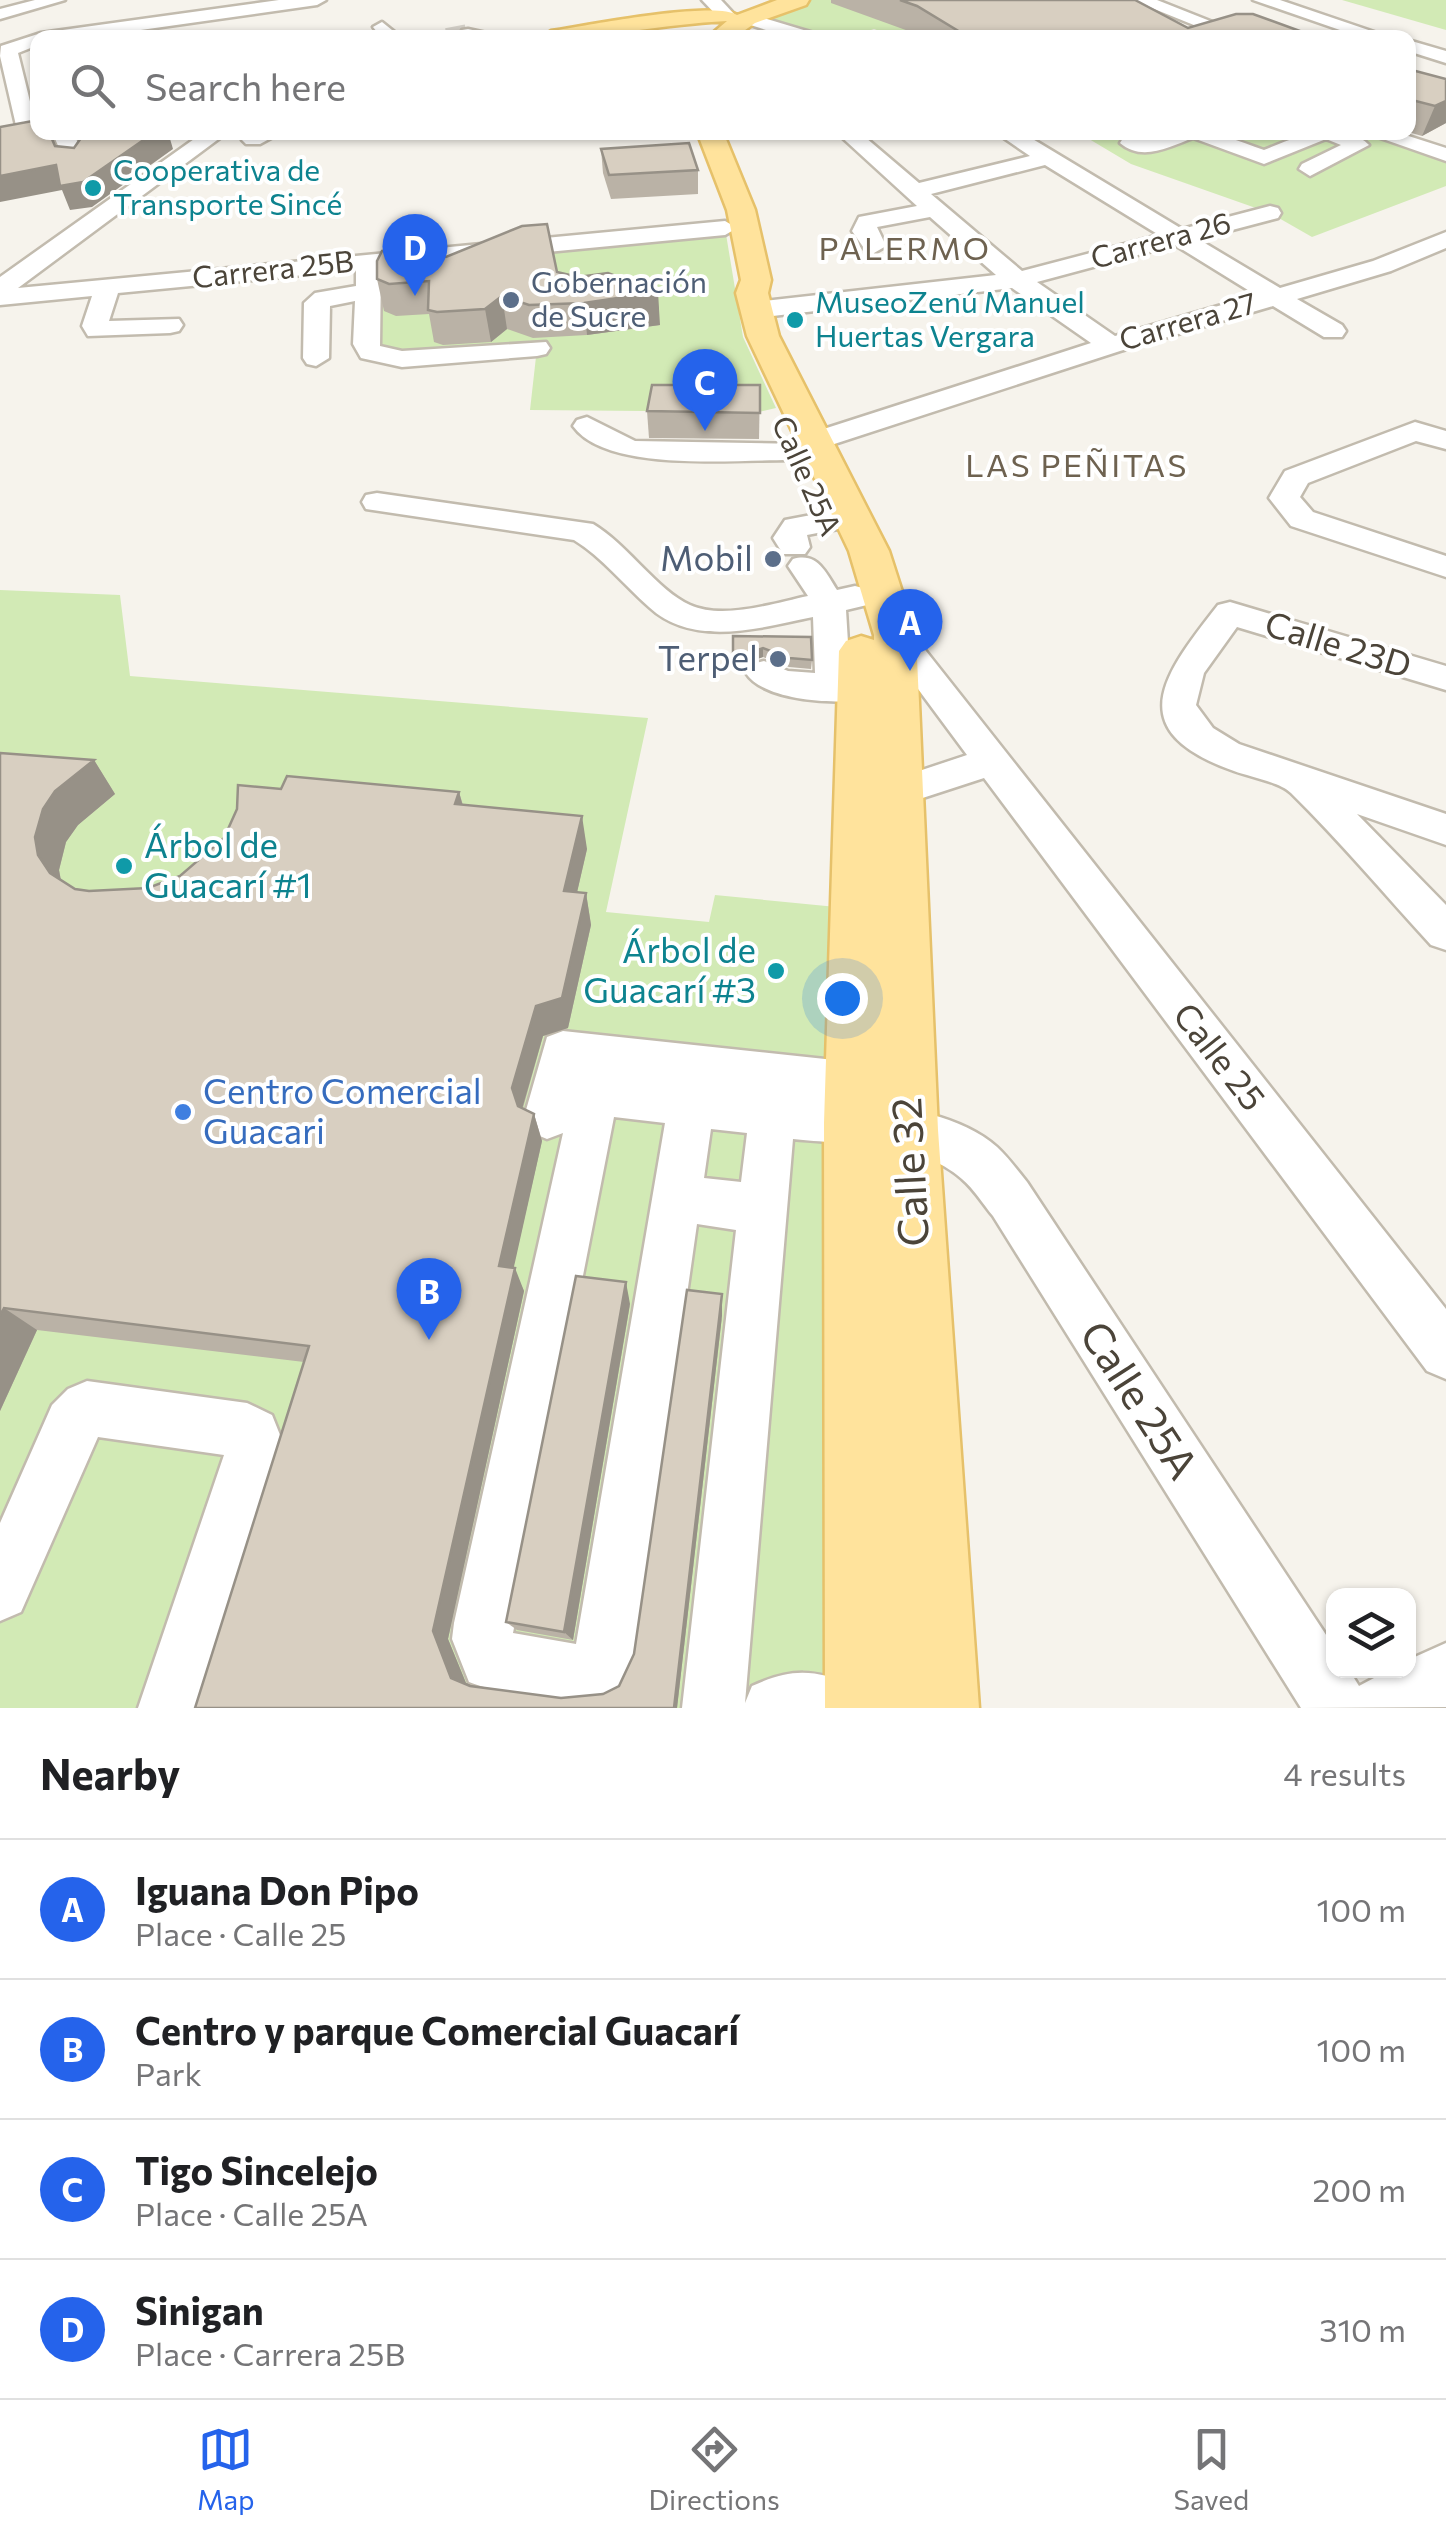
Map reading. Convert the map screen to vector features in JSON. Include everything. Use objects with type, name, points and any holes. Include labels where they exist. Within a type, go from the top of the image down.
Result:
[{"type":"main road","points":[[598,30],[691,14],[722,22],[767,0]]},
{"type":"main road","points":[[663,30],[722,22],[798,0]]},
{"type":"main road","points":[[0,138],[26,128]]},
{"type":"main road","name":"Calle 25A","points":[[696,140],[725,228],[743,337],[869,550],[854,616],[847,688],[879,792]]},
{"type":"main road","name":"Calle 25A","points":[[713,140],[741,210],[756,280],[754,302],[763,336],[806,446],[854,616]]},
{"type":"main road","points":[[725,228],[736,230],[754,302]]},
{"type":"main road","name":"Calle 32","points":[[854,616],[879,792],[864,1708]]},
{"type":"main road","name":"Calle 32","points":[[879,792],[871,1112],[940,1708]]},
{"type":"street","points":[[0,14],[56,0]]},
{"type":"street","points":[[103,30],[314,0]]},
{"type":"street","points":[[1140,0],[1222,30]]},
{"type":"street","points":[[1262,0],[1357,30]]},
{"type":"street","points":[[143,4],[197,18]]},
{"type":"street","points":[[722,22],[766,30]]},
{"type":"street","points":[[0,23],[32,30]]},
{"type":"street","points":[[26,128],[8,50],[30,42]]},
{"type":"street","points":[[1416,48],[1446,57]]},
{"type":"street","points":[[66,140],[76,162]]},
{"type":"street","points":[[0,293],[207,140]]},
{"type":"street","points":[[855,140],[1016,280],[1111,345]]},
{"type":"street","points":[[1019,140],[1334,331]]},
{"type":"street","points":[[1132,140],[1131,143],[1151,147],[1170,140]]},
{"type":"street","points":[[1214,140],[1264,158],[1307,140]]},
{"type":"street","points":[[1230,146],[1244,140]]},
{"type":"street","points":[[1310,169],[1358,145],[1346,140]]},
{"type":"street","points":[[1401,140],[1442,152]]},
{"type":"street","points":[[916,191],[1049,158]]},
{"type":"street","points":[[874,246],[864,231],[867,222],[936,209]]},
{"type":"street","name":"Carrera 26","points":[[754,302],[1016,280],[1270,213]]},
{"type":"street","name":"Carrera 25B","points":[[0,293],[725,228]]},
{"type":"street","name":"Carrera 27","points":[[587,426],[616,445],[634,450],[806,446],[1111,345],[1382,266],[1446,239]]},
{"type":"street","points":[[369,260],[366,344],[370,352],[402,358],[537,348]]},
{"type":"street","points":[[108,286],[97,330],[170,325]]},
{"type":"street","points":[[316,358],[317,303],[368,292]]},
{"type":"street","points":[[1446,440],[1415,431],[1296,477],[1284,498],[1302,519],[1446,567]]},
{"type":"street","points":[[377,502],[582,530],[609,545],[676,613],[692,619],[854,616]]},
{"type":"street","name":"Calle 25","points":[[827,522],[796,528],[789,538],[799,556],[992,761],[1446,1352]]},
{"type":"street","name":"Calle 23D","points":[[1301,781],[1226,754],[1198,740],[1184,726],[1176,700],[1181,678],[1230,613],[1446,678]]},
{"type":"street","points":[[847,688],[780,683],[764,659],[771,636],[854,616]]},
{"type":"street","points":[[879,792],[992,761]]},
{"type":"street","points":[[1301,781],[1446,830]]},
{"type":"street","points":[[1301,781],[1446,934]]},
{"type":"street","points":[[547,1117],[563,1051],[871,1112]]},
{"type":"street","points":[[692,1106],[604,1660],[599,1670],[584,1676],[498,1663],[486,1653],[484,1623],[595,1094],[772,1115],[871,1112]]},
{"type":"street","name":"Calle 25A","points":[[871,1112],[958,1148],[980,1163],[1010,1199],[1337,1708]]},
{"type":"street","points":[[714,1708],[772,1115]]},
{"type":"street","points":[[678,1198],[762,1209]]},
{"type":"street","points":[[0,1591],[72,1425],[86,1408],[247,1431],[252,1435],[252,1452],[169,1708]]},
{"type":"street","points":[[1381,1708],[1446,1674]]},
{"type":"street","points":[[774,1708],[787,1702],[833,1708]]},
{"type":"green space","points":[[798,0],[1078,0],[1133,30],[785,30],[747,18]]},
{"type":"green space","points":[[1342,0],[1446,0],[1446,30]]},
{"type":"green space","points":[[1091,140],[1396,140],[1446,155],[1446,186],[1312,237],[1270,213],[1131,164]]},
{"type":"green space","points":[[725,228],[743,337],[776,408],[759,412],[530,410],[537,348],[370,352],[369,260]]},
{"type":"green space","points":[[0,590],[120,595],[130,676],[648,718],[606,912],[709,922],[715,895],[857,909],[864,1708],[0,1708]]},
{"type":"building","points":[[900,0],[1135,0],[1188,28],[1236,14],[1253,14],[1297,30],[957,30]]},
{"type":"building","points":[[1416,71],[1446,79],[1446,101],[1435,106],[1416,101]]},
{"type":"building","points":[[30,121],[30,140],[52,140],[55,146],[74,148],[80,140],[143,140],[83,182],[60,186],[56,165],[0,176],[0,127]]},
{"type":"building","points":[[689,143],[698,170],[609,175],[601,149]]},
{"type":"building","points":[[547,224],[557,272],[578,277],[608,273],[658,292],[584,303],[529,305],[502,296],[485,309],[437,312],[428,310],[429,281],[389,284],[377,279],[377,261],[382,251],[420,248],[446,257],[522,226]]},
{"type":"building","points":[[652,385],[760,385],[760,413],[647,411]]},
{"type":"building","points":[[733,636],[811,637],[812,660],[789,658],[763,648],[749,653],[743,663],[733,663]]},
{"type":"building","points":[[0,753],[94,760],[55,791],[43,809],[35,837],[38,855],[50,873],[75,889],[89,891],[148,888],[180,876],[224,838],[237,809],[238,785],[281,789],[287,776],[459,792],[455,804],[582,816],[564,891],[586,893],[562,998],[536,1006],[512,1088],[518,1106],[534,1114],[499,1266],[515,1268],[433,1631],[451,1678],[470,1686],[561,1698],[603,1694],[619,1686],[634,1654],[687,1290],[722,1294],[674,1708],[195,1708],[309,1346],[4,1308],[0,1316]]},
{"type":"building","points":[[576,1276],[626,1282],[564,1632],[506,1622]]},
{"type":"place","name":"Cooperativa de Transporte Sincé","points":[[93,188]]},
{"type":"place","name":"Sinigan","points":[[415,296]]},
{"type":"place","name":"Gobernación de Sucre","points":[[511,300]]},
{"type":"place","name":"MuseoZenú Manuel Huertas Vergara","points":[[795,320]]},
{"type":"place","name":"Tigo Sincelejo","points":[[705,431]]},
{"type":"place","name":"Mobil","points":[[773,559]]},
{"type":"place","name":"Terpel","points":[[778,659]]},
{"type":"place","name":"Iguana Don Pipo","points":[[910,671]]},
{"type":"place","name":"Árbol de Guacarí #1","points":[[124,866]]},
{"type":"place","name":"Árbol de Guacarí #3","points":[[776,971]]},
{"type":"place","name":"Centro Comercial Guacari","points":[[183,1112]]},
{"type":"place","name":"Centro y parque Comercial Guacarí","points":[[429,1340]]},
{"type":"district","name":"PALERMO","points":[[905,249]]},
{"type":"district","name":"LAS PEÑITAS","points":[[1077,466]]}]
